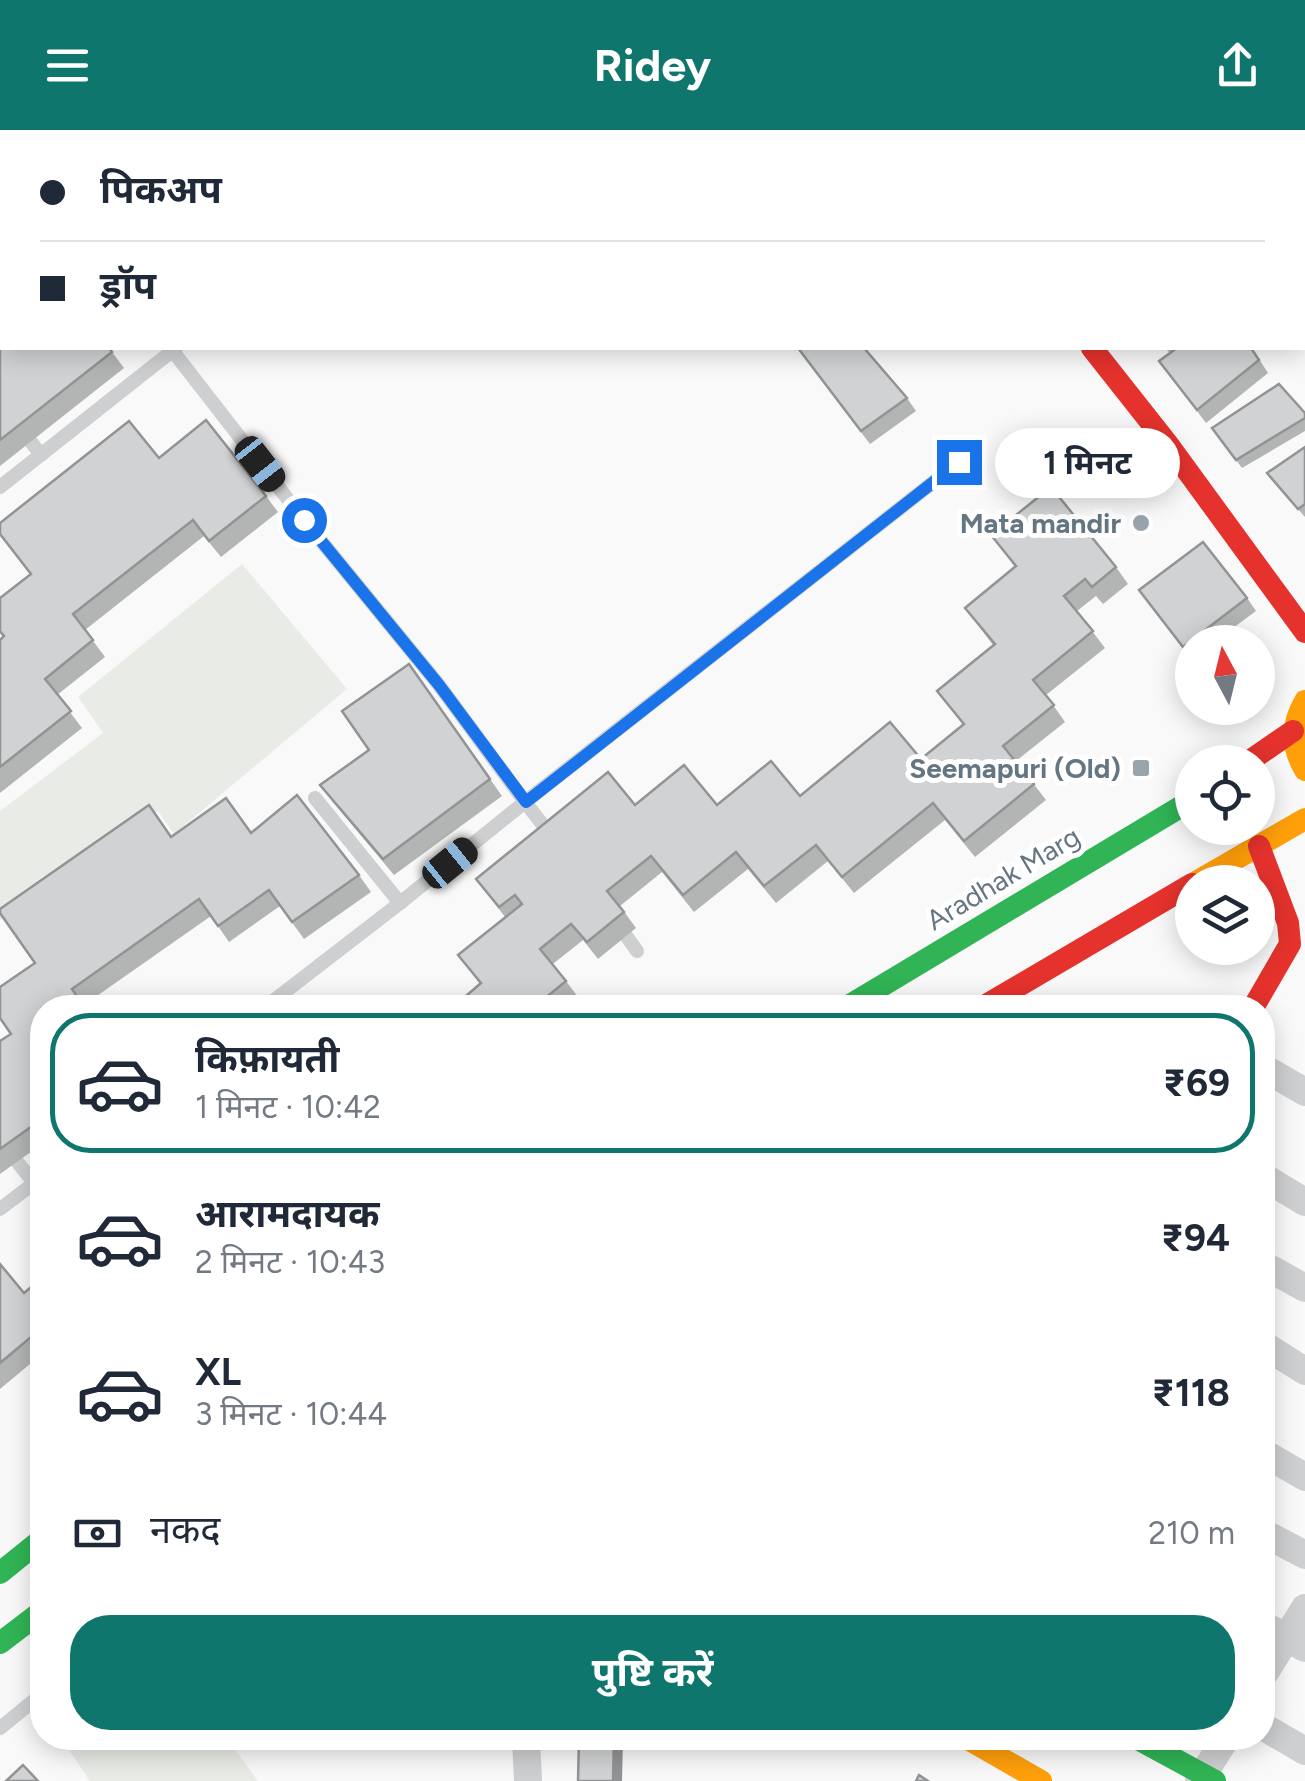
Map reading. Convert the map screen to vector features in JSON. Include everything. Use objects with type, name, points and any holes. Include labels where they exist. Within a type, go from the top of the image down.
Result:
[{"type":"main road","points":[[1094,350],[1305,632]]},
{"type":"main road","points":[[1121,350],[1169,412],[1305,607]]},
{"type":"main road","points":[[1305,701],[1294,730],[1296,754],[1305,770]]},
{"type":"main road","points":[[1272,745],[1294,730]]},
{"type":"main road","name":"Aradhak Marg","points":[[867,995],[1175,810]]},
{"type":"main road","points":[[1226,865],[1305,819]]},
{"type":"main road","points":[[1259,846],[1288,923],[1290,944],[1261,995]]},
{"type":"main road","points":[[1003,995],[1175,894]]},
{"type":"main road","points":[[0,1573],[30,1549]]},
{"type":"main road","points":[[0,1643],[30,1619]]},
{"type":"main road","points":[[987,1750],[1041,1781]]},
{"type":"main road","points":[[1156,1750],[1206,1779]]},
{"type":"street","points":[[1275,1075],[1305,1092]]},
{"type":"street","points":[[1275,1184],[1305,1202]]},
{"type":"street","points":[[1275,1271],[1305,1288]]},
{"type":"street","points":[[1275,1352],[1305,1371]]},
{"type":"street","points":[[1275,1459],[1305,1476]]},
{"type":"street","points":[[1275,1539],[1305,1556]]},
{"type":"street","points":[[1285,1636],[1305,1608]]},
{"type":"street","points":[[1275,1734],[1305,1751]]},
{"type":"street","points":[[522,1777],[525,1750]]},
{"type":"street","points":[[1206,1779],[1220,1750]]},
{"type":"lane","points":[[0,488],[173,350]]},
{"type":"lane","points":[[175,350],[304,520],[439,685],[559,847]]},
{"type":"lane","points":[[0,401],[41,454]]},
{"type":"lane","points":[[281,995],[959,462]]},
{"type":"lane","points":[[315,798],[400,903]]},
{"type":"lane","points":[[604,906],[638,951]]},
{"type":"lane","points":[[0,1140],[30,1172]]},
{"type":"lane","points":[[0,1209],[30,1186]]},
{"type":"lane","points":[[0,1728],[30,1704]]},
{"type":"shaded area","points":[[242,564],[347,689],[174,834],[158,811],[0,920],[0,811],[103,733],[78,697]]},
{"type":"shaded area","points":[[69,1750],[236,1750],[258,1781],[90,1781]]},
{"type":"building","points":[[0,350],[110,350],[112,352],[0,440]]},
{"type":"building","points":[[800,350],[866,350],[907,398],[861,431]]},
{"type":"building","points":[[1174,350],[1252,350],[1259,360],[1197,410],[1159,361]]},
{"type":"building","points":[[1279,384],[1305,413],[1305,418],[1236,460],[1212,428]]},
{"type":"building","points":[[206,420],[266,496],[209,541],[193,520],[73,614],[93,640],[45,679],[71,711],[0,767],[0,640],[4,636],[0,631],[0,598],[31,574],[0,534],[0,523],[129,421],[159,458]]},
{"type":"building","points":[[1305,447],[1305,504],[1298,509],[1267,473]]},
{"type":"building","points":[[1051,487],[1116,567],[1092,587],[1085,579],[1064,596],[1093,631],[1033,680],[1054,705],[1003,746],[1034,784],[964,841],[933,803],[842,877],[816,845],[764,886],[736,852],[683,895],[651,856],[607,891],[624,912],[587,942],[571,924],[540,949],[566,981],[549,995],[467,995],[481,983],[458,955],[522,904],[515,895],[499,907],[476,879],[608,772],[635,805],[684,765],[717,805],[771,761],[800,796],[890,722],[921,759],[964,724],[937,691],[995,644],[965,608],[1016,566],[991,535]]},
{"type":"building","points":[[1203,542],[1247,598],[1212,625],[1175,625],[1175,637],[1139,590]]},
{"type":"building","points":[[409,664],[490,779],[383,859],[320,785],[369,750],[342,711]]},
{"type":"building","points":[[297,795],[359,875],[292,922],[269,890],[218,926],[199,899],[72,989],[76,995],[30,995],[30,1128],[0,1149],[0,1041],[11,1034],[0,1018],[0,987],[35,963],[0,909],[149,805],[171,837],[226,798],[251,833]]},
{"type":"building","points":[[0,1264],[24,1293],[30,1288],[30,1338],[0,1363]]},
{"type":"building","points":[[579,1750],[614,1750],[613,1781],[578,1781]]},
{"type":"building","points":[[23,1765],[38,1781],[6,1781]]},
{"type":"traffic: fast","points":[[867,995],[1175,810]]},
{"type":"traffic: fast","points":[[0,1573],[30,1549]]},
{"type":"traffic: fast","points":[[0,1643],[30,1620]]},
{"type":"traffic: fast","points":[[1158,1750],[1215,1781]]},
{"type":"traffic: slow","points":[[1305,701],[1294,736],[1305,770]]},
{"type":"traffic: slow","points":[[1225,865],[1305,819]]},
{"type":"traffic: slow","points":[[987,1750],[1041,1781]]},
{"type":"traffic: jam","points":[[1094,350],[1305,632]]},
{"type":"traffic: jam","points":[[1273,745],[1293,731]]},
{"type":"traffic: jam","points":[[1259,846],[1288,923],[1290,944],[1261,995]]},
{"type":"traffic: jam","points":[[1003,995],[1175,894]]},
{"type":"place","name":"Mata mandir","points":[[1141,523]]},
{"type":"place","name":"Seemapuri (Old)","points":[[1141,768]]},
{"type":"route","points":[[304,520],[439,685],[526,802],[959,462]]}]
